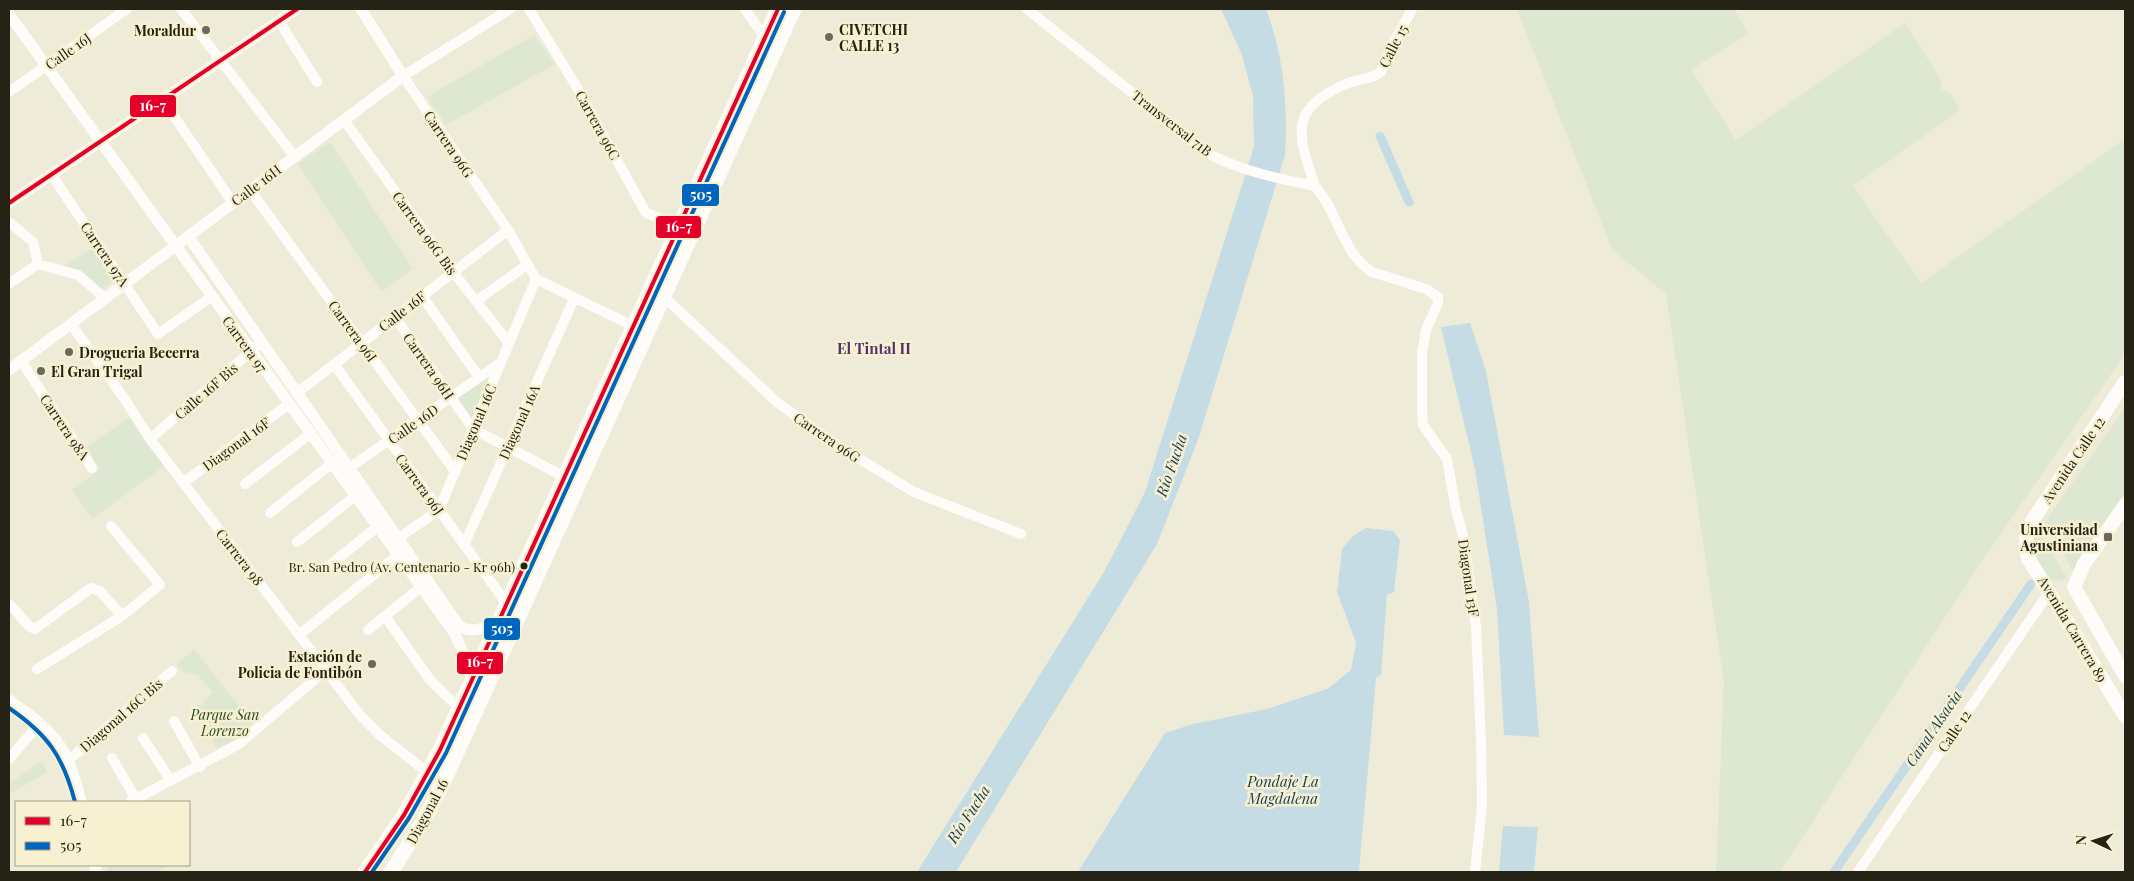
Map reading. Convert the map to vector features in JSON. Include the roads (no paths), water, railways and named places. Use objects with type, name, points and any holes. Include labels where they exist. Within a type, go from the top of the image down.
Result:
[{"type":"main road","name":"Diagonal 16","points":[[365,872],[393,833],[428,773],[778,9]]},
{"type":"main road","name":"Diagonal 16","points":[[390,872],[424,820],[445,779],[794,9]]},
{"type":"main road","name":"Avenida Calle 12","points":[[2026,540],[2034,518],[2125,382]]},
{"type":"main road","points":[[2050,591],[2074,587],[2084,564],[2125,505]]},
{"type":"main road","name":"Avenida Carrera 89","points":[[2026,540],[2028,558],[2125,716]]},
{"type":"main road","name":"Avenida Carrera 89","points":[[2074,587],[2125,676]]},
{"type":"street","name":"Calle 16J","points":[[9,92],[127,9]]},
{"type":"street","points":[[181,9],[295,157]]},
{"type":"street","points":[[9,204],[99,141],[297,9]]},
{"type":"street","name":"Carrera 96G","points":[[361,9],[508,230],[536,279]]},
{"type":"street","name":"Calle 16H","points":[[9,370],[404,76],[510,9]]},
{"type":"street","name":"Carrera 96C","points":[[529,9],[576,86],[646,212],[679,226]]},
{"type":"street","points":[[745,9],[765,38]]},
{"type":"street","name":"Transversal 71B","points":[[1027,9],[1209,154],[1229,164],[1282,180],[1315,186]]},
{"type":"street","name":"Calle 15","points":[[1315,186],[1301,140],[1301,122],[1308,108],[1348,84],[1381,72],[1390,48],[1412,9]]},
{"type":"street","name":"Carrera 97","points":[[9,14],[354,496],[377,527],[394,541],[398,555],[460,642],[472,679]]},
{"type":"street","points":[[280,21],[317,82]]},
{"type":"street","points":[[163,100],[234,202]]},
{"type":"street","name":"Carrera 96G Bis","points":[[344,120],[453,272],[509,344]]},
{"type":"street","name":"Carrera 97A","points":[[51,174],[158,334],[211,297]]},
{"type":"street","name":"Diagonal 13F","points":[[1315,186],[1336,217],[1347,243],[1366,268],[1372,272],[1426,289],[1438,297],[1438,303],[1426,330],[1422,352],[1422,425],[1448,459],[1456,510],[1463,535],[1476,626],[1482,806],[1475,872]]},
{"type":"street","name":"Carrera 96I","points":[[250,190],[455,471]]},
{"type":"street","points":[[9,222],[33,242],[38,264]]},
{"type":"street","name":"Calle 16F","points":[[297,393],[508,230]]},
{"type":"street","name":"Carrera 97","points":[[188,236],[349,468],[394,541],[460,626],[477,630],[500,619]]},
{"type":"street","points":[[9,284],[38,264],[78,275],[105,298]]},
{"type":"street","points":[[476,301],[527,265]]},
{"type":"street","points":[[536,279],[633,326]]},
{"type":"street","name":"Diagonal 16C","points":[[439,510],[536,279]]},
{"type":"street","points":[[422,296],[479,378]]},
{"type":"street","name":"Carrera 96G","points":[[663,296],[779,404],[840,447],[914,492],[1021,534]]},
{"type":"street","name":"Diagonal 16A","points":[[464,545],[574,299]]},
{"type":"street","name":"Carrera 96H","points":[[395,317],[473,429],[565,477]]},
{"type":"street","name":"Carrera 98","points":[[71,324],[124,398],[150,439],[327,668],[360,715],[380,735],[428,773]]},
{"type":"street","name":"Calle 16F Bis","points":[[150,439],[262,342]]},
{"type":"street","name":"Carrera 98A","points":[[21,361],[92,468]]},
{"type":"street","name":"Calle 16D","points":[[349,468],[501,362]]},
{"type":"street","name":"Carrera 96J","points":[[334,364],[507,604]]},
{"type":"street","name":"Diagonal 16F","points":[[183,483],[289,404]]},
{"type":"street","points":[[244,484],[310,434]]},
{"type":"street","points":[[270,513],[332,464]]},
{"type":"street","points":[[297,542],[354,496]]},
{"type":"street","points":[[394,541],[439,510]]},
{"type":"street","points":[[37,669],[122,616],[160,586],[111,526]]},
{"type":"street","points":[[325,569],[377,527]]},
{"type":"street","points":[[300,634],[398,555]]},
{"type":"street","points":[[368,630],[421,587]]},
{"type":"street","points":[[9,604],[17,610],[30,628],[35,629],[91,588],[100,591],[122,616]]},
{"type":"street","name":"Calle 12","points":[[1858,872],[2050,591]]},
{"type":"street","points":[[385,616],[430,680],[459,708]]},
{"type":"street","points":[[112,758],[133,801],[239,744],[327,668]]},
{"type":"street","name":"Diagonal 16C Bis","points":[[70,759],[172,671]]},
{"type":"street","points":[[9,700],[40,723],[61,745],[70,759],[81,801]]},
{"type":"street","points":[[174,721],[200,766]]},
{"type":"street","points":[[9,759],[40,723]]},
{"type":"street","points":[[143,738],[172,781]]},
{"type":"water","name":"Río Fucha","points":[[1221,9],[1266,9],[1281,63],[1286,118],[1285,155],[1198,440],[1157,544],[956,872],[917,872],[1104,572],[1145,492],[1254,147],[1253,96],[1242,55]]},
{"type":"water","points":[[1470,323],[1486,371],[1529,602],[1539,737],[1504,735],[1497,609],[1475,469],[1441,327]]},
{"type":"water","name":"Pondaje La Magdalena","points":[[1366,528],[1393,531],[1400,540],[1394,592],[1387,595],[1381,675],[1376,678],[1359,872],[1078,872],[1165,733],[1193,724],[1267,709],[1327,689],[1351,670],[1356,643],[1337,592],[1342,549],[1353,536]]},
{"type":"water","points":[[1503,826],[1538,827],[1534,872],[1499,872]]},
{"type":"waterway","points":[[1380,136],[1409,202]]},
{"type":"waterway","name":"Canal Alsacia","points":[[1834,872],[2031,584]]},
{"type":"place","name":"Moraldur","points":[[206,30]]},
{"type":"place","name":"CIVETCHI CALLE 13","points":[[829,37]]},
{"type":"place","name":"Drogueria Becerra","points":[[69,352]]},
{"type":"place","name":"El Gran Trigal","points":[[41,371]]},
{"type":"place","name":"Universidad Agustiniana","points":[[2108,537]]},
{"type":"place","name":"Br. San Pedro (Av. Centenario - Kr 96h)","points":[[524,566]]},
{"type":"place","name":"Estación de Policia de Fontibón","points":[[372,664]]},
{"type":"district","name":"El Tintal II","points":[[874,348]]},
{"type":"park label","name":"Parque San Lorenzo","points":[[225,722]]}]
